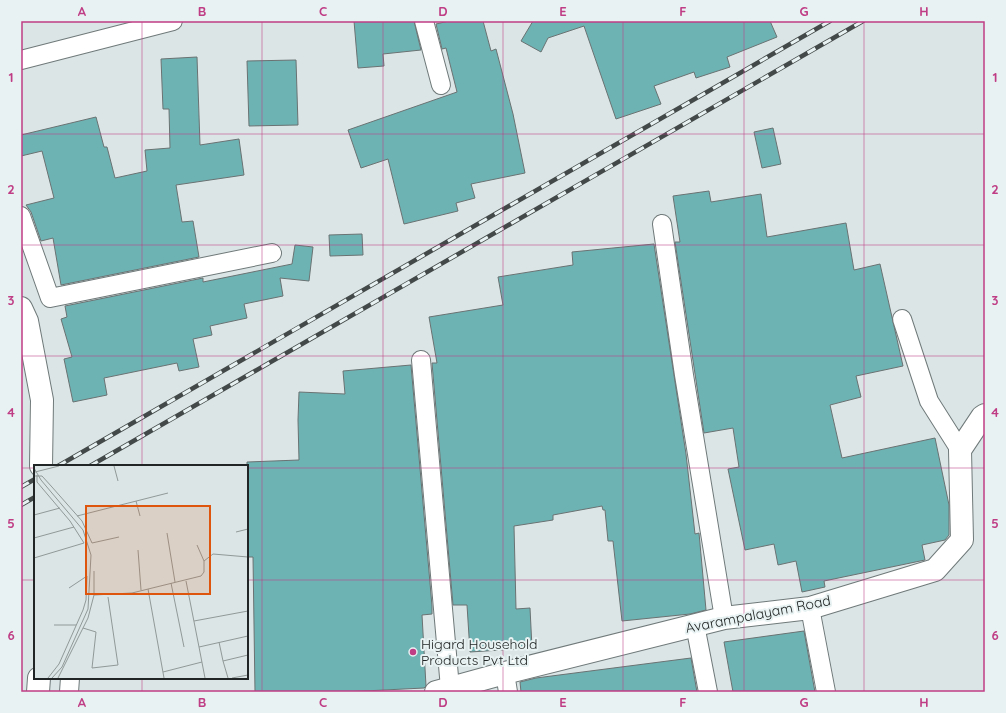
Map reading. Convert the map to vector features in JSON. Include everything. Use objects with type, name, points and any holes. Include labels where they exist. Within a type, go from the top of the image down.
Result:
[{"type":"street","points":[[21,60],[173,21]]},
{"type":"street","points":[[424,21],[441,85]]},
{"type":"street","points":[[21,216],[50,298],[272,253]]},
{"type":"street","points":[[662,224],[684,375],[724,618]]},
{"type":"street","points":[[21,308],[27,321],[42,400],[41,465]]},
{"type":"street","points":[[902,320],[929,401],[960,450],[982,417],[985,415]]},
{"type":"street","points":[[421,360],[443,690]]},
{"type":"street","name":"Avarampalayam Road","points":[[443,690],[507,682],[695,625],[724,618],[810,608],[935,570],[962,540],[960,450]]},
{"type":"street","points":[[810,608],[826,692]]},
{"type":"street","points":[[695,625],[708,692]]},
{"type":"street","points":[[38,692],[39,679]]},
{"type":"street","points":[[69,692],[70,679]]},
{"type":"building","points":[[354,21],[414,21],[421,50],[383,54],[384,66],[358,68]]},
{"type":"building","points":[[449,21],[483,21],[491,51],[496,49],[513,114],[525,173],[471,184],[475,198],[456,203],[458,211],[404,224],[388,159],[361,168],[348,130],[457,92],[446,48],[442,49],[436,24]]},
{"type":"building","points":[[533,21],[770,21],[777,37],[727,57],[730,67],[696,78],[694,72],[654,86],[661,104],[616,119],[584,26],[548,38],[541,52],[521,41]]},
{"type":"building","points":[[197,57],[200,145],[239,139],[244,175],[176,185],[182,222],[193,221],[199,257],[61,285],[53,238],[41,241],[31,212],[26,205],[54,198],[42,151],[21,156],[21,135],[96,117],[104,147],[107,147],[115,178],[147,171],[145,150],[170,148],[169,109],[163,109],[161,59]]},
{"type":"building","points":[[296,60],[298,125],[249,126],[247,61]]},
{"type":"building","points":[[773,128],[781,164],[762,168],[754,132]]},
{"type":"building","points":[[709,191],[711,202],[761,194],[767,237],[846,223],[854,270],[880,264],[903,366],[856,376],[861,397],[830,405],[842,458],[935,438],[949,505],[949,535],[945,540],[922,545],[925,560],[824,581],[825,587],[802,592],[796,561],[778,565],[774,544],[745,550],[728,469],[739,467],[733,428],[704,433],[675,242],[680,242],[673,196]]},
{"type":"building","points":[[362,234],[363,255],[330,256],[329,235]]},
{"type":"building","points":[[654,244],[686,454],[695,534],[699,533],[706,610],[690,614],[622,621],[613,541],[608,541],[605,510],[603,510],[602,506],[553,515],[553,520],[514,526],[516,609],[530,608],[532,648],[470,652],[467,605],[453,605],[432,363],[437,363],[429,317],[503,305],[498,277],[573,265],[572,252]]},
{"type":"building","points":[[295,245],[313,247],[309,281],[280,278],[283,296],[244,304],[247,318],[210,326],[212,335],[193,339],[199,367],[179,371],[177,363],[104,378],[107,395],[73,402],[64,359],[72,357],[61,319],[67,317],[65,306],[203,278],[203,282],[292,264]]},
{"type":"building","points":[[411,365],[432,606],[432,614],[422,615],[426,686],[424,688],[344,692],[255,692],[253,557],[248,557],[247,462],[299,460],[299,392],[345,394],[343,371]]},
{"type":"building","points":[[804,631],[815,692],[733,692],[724,642]]},
{"type":"building","points":[[691,658],[697,692],[521,692],[520,682],[536,678]]},
{"type":"railway","points":[[60,465],[830,21]]},
{"type":"railway","points":[[92,465],[863,21]]},
{"type":"railway","points":[[21,487],[34,480]]},
{"type":"railway","points":[[21,505],[34,498]]},
{"type":"place","name":"Higard Household Products Pvt Ltd","points":[[413,652]]}]
